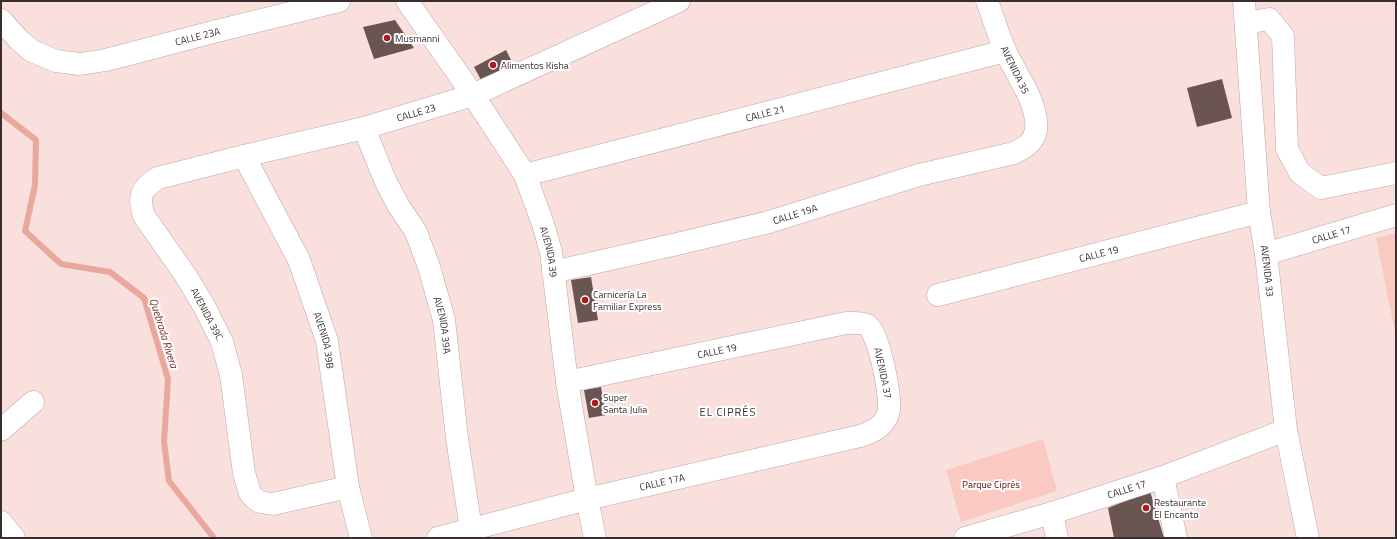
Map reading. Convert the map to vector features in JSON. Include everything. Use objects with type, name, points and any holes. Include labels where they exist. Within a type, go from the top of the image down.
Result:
[{"type":"street","name":"CALLE 23A","points":[[1,20],[19,40],[32,51],[56,61],[80,64],[99,62],[339,1]]},
{"type":"street","name":"AVENIDA 39","points":[[407,1],[473,95],[525,176],[543,224],[550,252],[567,382],[595,538]]},
{"type":"street","name":"CALLE 23","points":[[143,190],[158,178],[364,128],[473,95],[679,1]]},
{"type":"street","name":"AVENIDA 35","points":[[987,1],[1005,51],[1034,112],[1036,131],[1032,140]]},
{"type":"street","name":"AVENIDA 33","points":[[1244,1],[1259,212],[1266,254],[1286,430],[1308,538]]},
{"type":"street","points":[[1246,23],[1269,19],[1283,36],[1287,149],[1300,173],[1321,188],[1396,173]]},
{"type":"street","name":"CALLE 21","points":[[525,176],[1005,51]]},
{"type":"street","name":"AVENIDA 39A","points":[[364,128],[385,180],[398,205],[416,232],[429,267],[444,320],[457,438],[472,534]]},
{"type":"street","name":"CALLE 19A","points":[[553,272],[769,222],[919,175],[1014,153],[1027,146],[1032,140]]},
{"type":"street","name":"AVENIDA 39B","points":[[244,156],[299,260],[327,341],[348,487],[361,538]]},
{"type":"street","name":"AVENIDA 39C","points":[[143,190],[140,197],[144,216],[186,276],[204,306],[222,342],[231,375],[244,473],[250,492],[254,498],[260,502],[273,504],[348,487]]},
{"type":"street","name":"CALLE 19","points":[[938,295],[1259,212]]},
{"type":"street","name":"CALLE 17","points":[[1266,254],[1396,215]]},
{"type":"street","name":"CALLE 19","points":[[567,382],[846,323],[859,323],[867,325]]},
{"type":"street","name":"AVENIDA 37","points":[[867,325],[873,332],[879,348],[889,393],[890,406],[885,422]]},
{"type":"street","points":[[1,430],[33,402]]},
{"type":"street","name":"CALLE 17A","points":[[438,538],[472,534],[587,499],[860,436],[871,433],[885,422]]},
{"type":"street","name":"CALLE 17","points":[[965,538],[1052,513],[1163,477],[1286,430]]},
{"type":"street","points":[[1163,477],[1176,538]]},
{"type":"street","points":[[1052,513],[1057,538]]},
{"type":"street","points":[[1,522],[14,538]]},
{"type":"green space","points":[[1396,233],[1396,338],[1376,238]]},
{"type":"green space","name":"Parque Ciprés","points":[[1043,439],[1057,491],[961,522],[946,470]]},
{"type":"building","name":"Musmanni","points":[[395,20],[414,48],[374,59],[363,27]]},
{"type":"building","name":"Alimentos Kisha","points":[[506,50],[513,64],[481,80],[474,67]]},
{"type":"building","points":[[1222,79],[1232,118],[1197,127],[1187,88]]},
{"type":"building","name":"Carnicería La Familiar Express","points":[[591,277],[598,320],[578,323],[571,280]]},
{"type":"building","name":"Super Santa Julia","points":[[601,387],[606,415],[589,418],[584,390]]},
{"type":"building","points":[[1150,491],[1164,538],[1114,538],[1108,508]]},
{"type":"waterway","name":"Quebrada Rivera","points":[[1,113],[36,140],[35,185],[25,231],[61,264],[110,272],[144,298],[168,379],[164,442],[169,481],[214,538]]},
{"type":"place","name":"Musmanni","points":[[387,38]]},
{"type":"place","name":"Alimentos Kisha","points":[[493,65]]},
{"type":"place","name":"Carnicería La Familiar Express","points":[[585,300]]},
{"type":"place","name":"Super Santa Julia","points":[[595,403]]},
{"type":"place","name":"Restaurante El Encanto","points":[[1146,508]]},
{"type":"district","name":"EL CIPRÉS","points":[[728,412]]}]
